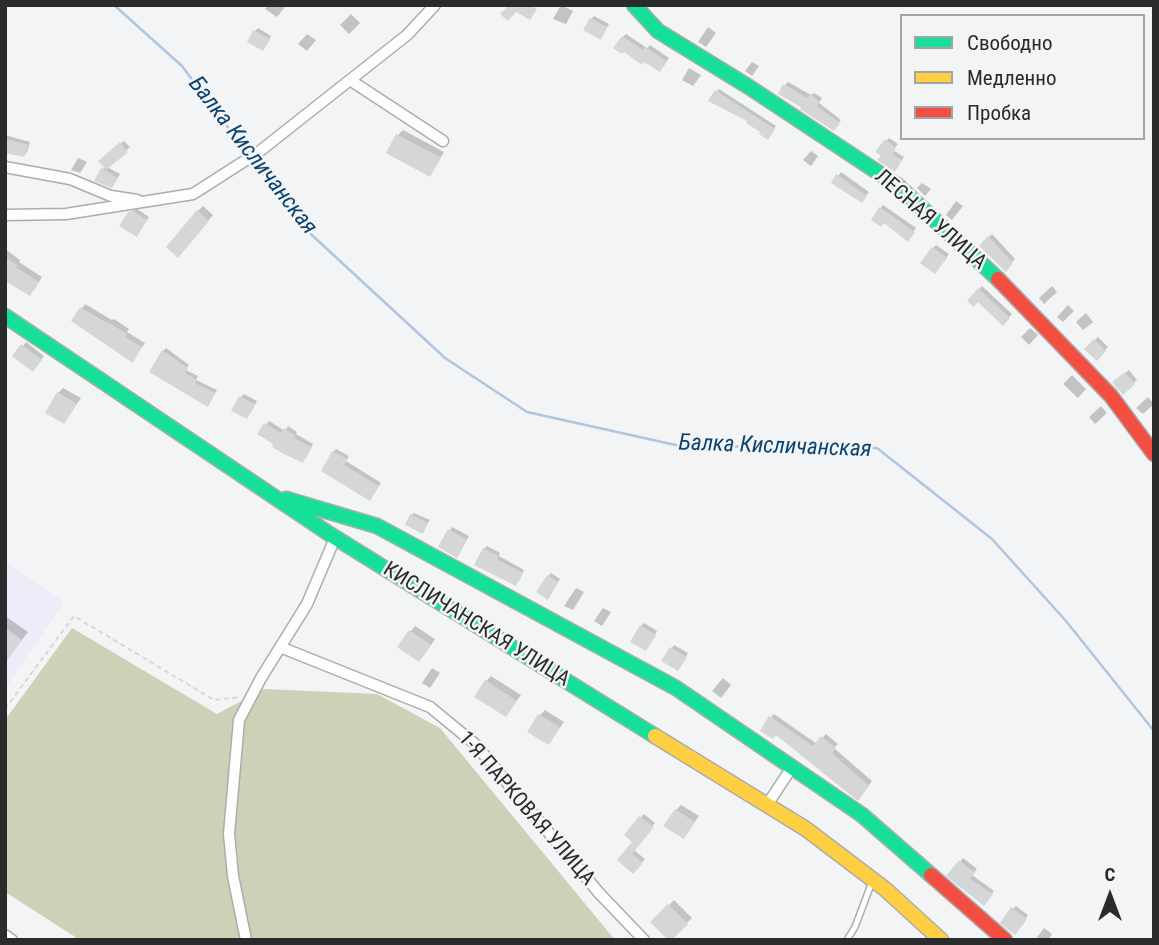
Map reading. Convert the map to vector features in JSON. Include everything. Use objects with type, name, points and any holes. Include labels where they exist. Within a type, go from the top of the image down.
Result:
[{"type":"street","points":[[5,215],[66,214],[193,194],[260,151],[407,35],[435,5]]},
{"type":"street","name":"ЛЕСНАЯ УЛИЦА","points":[[634,5],[658,31],[749,87],[897,185],[1006,287],[1111,396],[1154,454]]},
{"type":"street","points":[[350,80],[443,141]]},
{"type":"street","points":[[5,167],[70,179],[111,197],[149,202]]},
{"type":"street","name":"КИСЛИЧАНСКАЯ УЛИЦА","points":[[5,316],[335,538],[806,829],[872,880],[941,940]]},
{"type":"street","points":[[271,494],[377,526],[676,688],[862,816],[1005,940]]},
{"type":"street","points":[[246,940],[233,876],[229,834],[239,720],[307,604],[335,538]]},
{"type":"street","name":"1-Я ПАРКОВАЯ УЛИЦА","points":[[280,647],[430,708],[475,744],[599,894],[644,940]]},
{"type":"street","points":[[767,805],[792,767]]},
{"type":"street","points":[[5,935],[12,940]]},
{"type":"lane","points":[[847,940],[855,927],[872,880]]},
{"type":"path","points":[[5,709],[74,616],[214,700],[251,696]]},
{"type":"shaded area","points":[[5,561],[64,602],[5,689]]},
{"type":"green space","points":[[72,628],[217,714],[264,689],[377,694],[440,728],[615,940],[80,940],[5,892],[5,720]]},
{"type":"building","points":[[505,5],[531,5],[537,9],[530,20],[516,12],[508,21],[500,14],[507,7]]},
{"type":"building","points":[[590,18],[607,27],[601,40],[583,30]]},
{"type":"building","points":[[253,30],[270,39],[263,51],[247,42]]},
{"type":"building","points":[[622,36],[667,61],[660,72],[613,48]]},
{"type":"building","points":[[783,84],[807,98],[810,94],[820,102],[817,106],[840,123],[834,131],[778,94]]},
{"type":"building","points":[[715,90],[775,129],[768,140],[746,123],[747,121],[708,101]]},
{"type":"building","points":[[396,134],[441,158],[430,177],[386,153]]},
{"type":"building","points":[[6,139],[28,145],[24,157],[5,153]]},
{"type":"building","points":[[885,139],[896,148],[892,154],[902,160],[895,172],[877,160],[881,156],[875,152]]},
{"type":"building","points":[[120,142],[128,152],[106,170],[98,161]]},
{"type":"building","points":[[101,168],[118,178],[112,188],[94,181]]},
{"type":"building","points":[[836,174],[867,196],[862,203],[831,183]]},
{"type":"building","points":[[879,207],[915,232],[908,242],[884,223],[881,227],[871,220]]},
{"type":"building","points":[[197,210],[209,221],[178,258],[166,247]]},
{"type":"building","points":[[133,211],[147,220],[137,237],[119,226],[128,212]]},
{"type":"building","points":[[988,236],[1013,263],[1006,272],[979,246]]},
{"type":"building","points":[[932,247],[947,258],[935,274],[920,263]]},
{"type":"building","points":[[5,257],[39,282],[30,296],[5,281]]},
{"type":"building","points":[[978,288],[1010,318],[1003,326],[978,302],[974,307],[967,301]]},
{"type":"building","points":[[80,307],[127,334],[125,337],[142,347],[133,363],[71,321]]},
{"type":"building","points":[[1094,339],[1106,351],[1097,361],[1084,349]]},
{"type":"building","points":[[21,344],[42,360],[33,372],[12,356]]},
{"type":"building","points":[[162,350],[188,368],[185,373],[197,380],[195,383],[215,393],[208,407],[149,372]]},
{"type":"building","points":[[1125,372],[1135,384],[1123,395],[1112,382]]},
{"type":"building","points":[[57,392],[77,404],[64,424],[45,413]]},
{"type":"building","points":[[239,396],[255,404],[247,419],[231,411]]},
{"type":"building","points":[[264,423],[281,433],[284,428],[296,436],[294,438],[312,447],[303,463],[272,447],[273,444],[257,434]]},
{"type":"building","points":[[332,451],[347,459],[344,465],[379,486],[370,501],[321,471]]},
{"type":"building","points":[[410,514],[428,523],[423,534],[405,525]]},
{"type":"building","points":[[448,529],[467,540],[457,558],[438,547]]},
{"type":"building","points":[[483,548],[523,573],[516,586],[474,565]]},
{"type":"building","points":[[547,575],[558,582],[548,600],[536,592]]},
{"type":"building","points":[[640,625],[656,635],[646,651],[630,642]]},
{"type":"building","points":[[5,628],[22,640],[5,663]]},
{"type":"building","points":[[409,630],[431,645],[419,662],[397,647]]},
{"type":"building","points":[[670,647],[687,657],[678,671],[661,661]]},
{"type":"building","points":[[485,680],[517,701],[506,717],[474,697]]},
{"type":"building","points":[[538,714],[560,727],[549,745],[527,732]]},
{"type":"building","points":[[769,716],[813,746],[821,736],[836,748],[832,753],[869,786],[858,801],[776,735],[773,739],[760,731]]},
{"type":"building","points":[[675,809],[695,822],[684,839],[663,826]]},
{"type":"building","points":[[639,816],[654,827],[632,854],[643,863],[633,874],[617,860],[632,842],[624,835]]},
{"type":"building","points":[[959,860],[975,873],[970,879],[993,894],[984,906],[946,876]]},
{"type":"building","points":[[668,904],[688,924],[672,940],[668,940],[650,922]]},
{"type":"building","points":[[1011,907],[1027,919],[1015,935],[1000,923]]},
{"type":"waterway","name":"Балка Кисличанская","points":[[114,5],[182,66],[248,154]]},
{"type":"waterway","name":"Балка Кисличанская","points":[[252,159],[301,225],[445,358],[527,412],[680,446],[877,448],[992,539],[1066,621],[1154,731]]},
{"type":"traffic: fast","points":[[634,5],[658,31],[749,87],[897,185],[998,279]]},
{"type":"traffic: fast","points":[[5,316],[331,535],[655,736]]},
{"type":"traffic: fast","points":[[286,499],[377,526],[676,688],[862,815],[931,875]]},
{"type":"traffic: slow","points":[[655,736],[806,829],[885,889],[941,940]]},
{"type":"traffic: jam","points":[[998,279],[1111,396],[1154,454]]},
{"type":"traffic: jam","points":[[931,875],[1005,940]]}]
